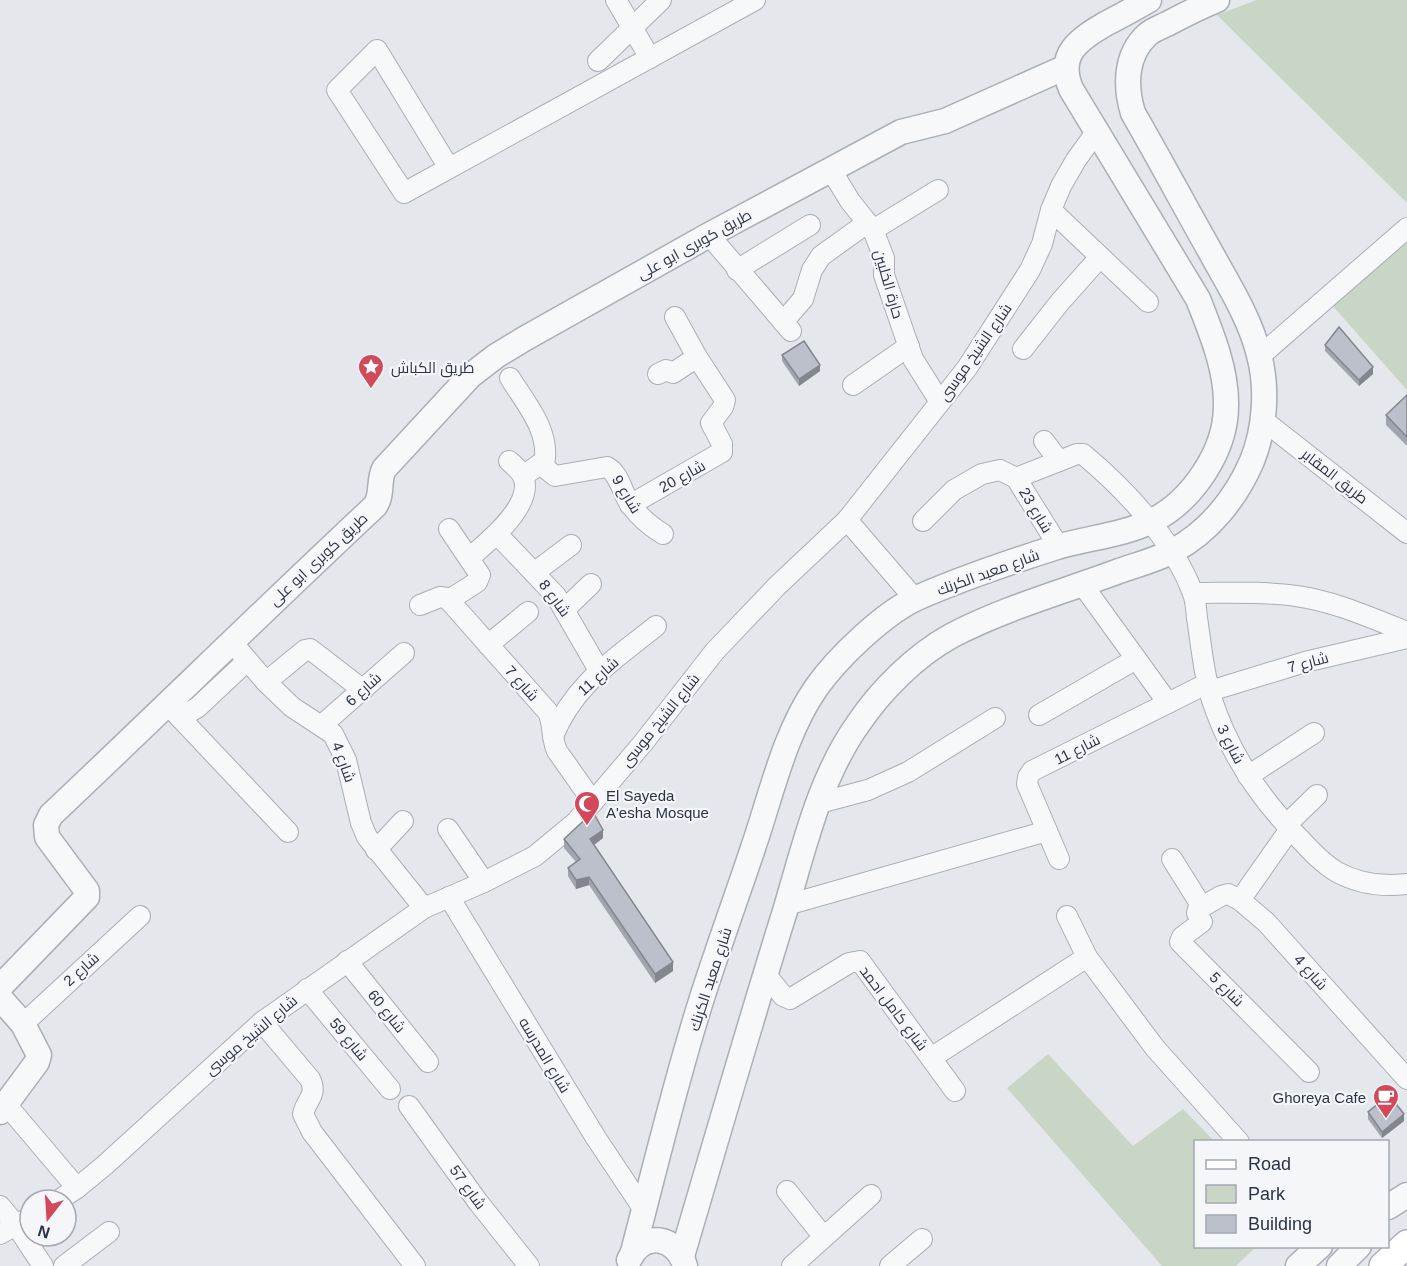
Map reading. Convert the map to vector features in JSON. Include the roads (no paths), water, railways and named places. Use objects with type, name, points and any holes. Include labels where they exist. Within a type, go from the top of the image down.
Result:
[{"type":"main road","points":[[1383,1266],[1407,1244]]},
{"type":"street","points":[[616,0],[650,58]]},
{"type":"street","points":[[598,61],[661,0]]},
{"type":"street","points":[[449,168],[377,50],[338,90],[404,193],[754,0]]},
{"type":"street","points":[[1066,67],[1070,53],[1079,40],[1149,0]]},
{"type":"street","points":[[684,1261],[765,973],[819,803],[835,762],[858,723],[915,661],[948,638],[983,621],[1173,551],[1205,528],[1227,505],[1244,479],[1256,450],[1263,420],[1264,384],[1260,356],[1246,318],[1133,112],[1127,89],[1134,54],[1148,34],[1217,0]]},
{"type":"street","name":"شارع معبد الكرنك","points":[[631,1259],[701,1001],[791,734],[817,688],[851,648],[890,615],[915,599],[972,576],[1059,547],[1138,527],[1151,521],[1176,505],[1197,484],[1208,467],[1220,438],[1226,407],[1222,371],[1198,299],[1071,89],[1066,67]]},
{"type":"street","name":"طريق كوبرى ابو على","points":[[0,987],[87,897],[87,891],[47,837],[48,819],[174,712],[231,641],[375,506],[379,500],[384,469],[470,376],[496,356],[524,339],[709,235],[901,132],[945,121],[1066,67]]},
{"type":"street","name":"شارع الشيخ موسى","points":[[77,1188],[262,1022],[424,908],[484,882],[535,855],[576,822],[643,743],[715,651],[777,586],[847,520],[967,368],[1030,270],[1042,244],[1051,210],[1061,186],[1097,131]]},
{"type":"street","name":"حارة الخلبين","points":[[831,170],[850,201],[870,226],[884,258],[884,275],[909,346],[920,373],[940,402]]},
{"type":"street","points":[[709,235],[787,327],[803,299],[816,263],[821,256],[870,226],[938,190]]},
{"type":"street","points":[[1051,210],[1148,302]]},
{"type":"street","points":[[737,270],[810,225]]},
{"type":"street","points":[[1260,356],[1407,228]]},
{"type":"street","points":[[1177,264],[1207,246]]},
{"type":"street","points":[[1023,349],[1100,257]]},
{"type":"street","name":"شارع 20","points":[[630,505],[722,452],[722,444],[711,423],[723,407],[725,400],[675,317]]},
{"type":"street","points":[[853,385],[909,346]]},
{"type":"street","points":[[658,374],[666,370],[673,373],[697,357]]},
{"type":"street","points":[[510,378],[543,433],[546,443],[544,465],[537,465],[523,476]]},
{"type":"street","name":"طريق المقابر","points":[[1263,420],[1407,533]]},
{"type":"street","points":[[1016,478],[1059,461],[1044,441]]},
{"type":"street","name":"شارع 3","points":[[1059,461],[1083,454],[1151,521],[1173,551],[1193,593],[1209,687],[1225,735],[1248,776],[1288,827],[1315,855],[1336,871],[1360,882],[1387,886],[1407,884]]},
{"type":"street","points":[[469,558],[498,534],[518,506],[524,490],[523,476],[509,461]]},
{"type":"street","name":"شارع 9","points":[[544,465],[555,476],[608,467],[614,472],[630,505],[651,526],[663,534]]},
{"type":"street","name":"شارع 23","points":[[923,521],[954,490],[982,474],[1000,470],[1016,478],[1059,547]]},
{"type":"street","points":[[847,520],[915,599]]},
{"type":"street","points":[[420,605],[440,597],[449,600],[480,579],[478,571],[449,529]]},
{"type":"street","name":"شارع 8","points":[[498,534],[535,572],[565,609],[600,672]]},
{"type":"street","points":[[535,572],[571,545]]},
{"type":"street","points":[[565,609],[591,584]]},
{"type":"street","points":[[1083,585],[1168,703]]},
{"type":"street","points":[[1193,593],[1270,593],[1320,600],[1407,632]]},
{"type":"street","name":"شارع 7","points":[[449,600],[548,712],[552,719],[557,751],[593,802]]},
{"type":"street","points":[[488,645],[528,612]]},
{"type":"street","name":"شارع 11","points":[[553,736],[567,707],[589,681],[656,626]]},
{"type":"street","name":"شارع 7","points":[[1209,687],[1407,638]]},
{"type":"street","name":"شارع 4","points":[[231,641],[266,682],[292,707],[333,734],[346,760],[361,823],[376,850],[424,908]]},
{"type":"street","points":[[266,682],[305,650],[310,649],[363,690]]},
{"type":"street","name":"شارع 6","points":[[322,725],[404,653]]},
{"type":"street","points":[[1039,716],[1136,659]]},
{"type":"street","points":[[174,712],[198,707],[247,661]]},
{"type":"street","name":"شارع 11","points":[[1059,859],[1027,784],[1032,771],[1168,703],[1209,687]]},
{"type":"street","points":[[174,712],[288,832]]},
{"type":"street","points":[[819,803],[868,790],[908,772],[995,718]]},
{"type":"street","points":[[1248,776],[1314,733]]},
{"type":"street","points":[[1172,858],[1202,907],[1224,894],[1240,900],[1288,827],[1317,795]]},
{"type":"street","points":[[376,850],[403,821]]},
{"type":"street","points":[[447,829],[484,882]]},
{"type":"street","points":[[787,905],[1047,831]]},
{"type":"street","name":"شارع المدرسه","points":[[449,897],[584,1119],[644,1210]]},
{"type":"street","name":"شارع 4","points":[[1240,900],[1266,922],[1407,1078]]},
{"type":"street","name":"شارع 5","points":[[1202,907],[1197,911],[1202,922],[1182,937],[1180,942],[1308,1072]]},
{"type":"street","name":"شارع 2","points":[[23,1023],[140,916]]},
{"type":"street","points":[[1067,916],[1087,957],[1155,1048],[1237,1140]]},
{"type":"street","points":[[932,1058],[1087,957]]},
{"type":"street","name":"شارع 60","points":[[347,961],[428,1062]]},
{"type":"street","name":"شارع كامل احمد","points":[[765,973],[783,996],[790,999],[849,963],[860,961],[955,1091]]},
{"type":"street","name":"شارع 59","points":[[307,989],[390,1089]]},
{"type":"street","points":[[0,998],[23,1023],[39,1052],[38,1058],[3,1107],[77,1188]]},
{"type":"street","points":[[262,1022],[313,1086],[314,1094],[303,1114],[312,1131],[416,1266]]},
{"type":"street","name":"شارع 57","points":[[409,1106],[478,1202],[529,1266]]},
{"type":"street","points":[[787,1191],[823,1236]]},
{"type":"street","points":[[792,1266],[870,1195]]},
{"type":"street","points":[[1389,1206],[1407,1195]]},
{"type":"street","points":[[0,1206],[44,1266]]},
{"type":"street","points":[[64,1266],[109,1232]]},
{"type":"street","points":[[890,1266],[922,1239]]},
{"type":"street","points":[[631,1259],[642,1244],[653,1240],[665,1241],[675,1247],[684,1261]]},
{"type":"street","points":[[1298,1266],[1318,1248]]},
{"type":"place","name":"طريق الكباش","points":[[371,390]]},
{"type":"place","name":"El Sayeda A'esha Mosque","points":[[587,827]]},
{"type":"place","name":"Ghoreya Cafe","points":[[1386,1120]]}]
